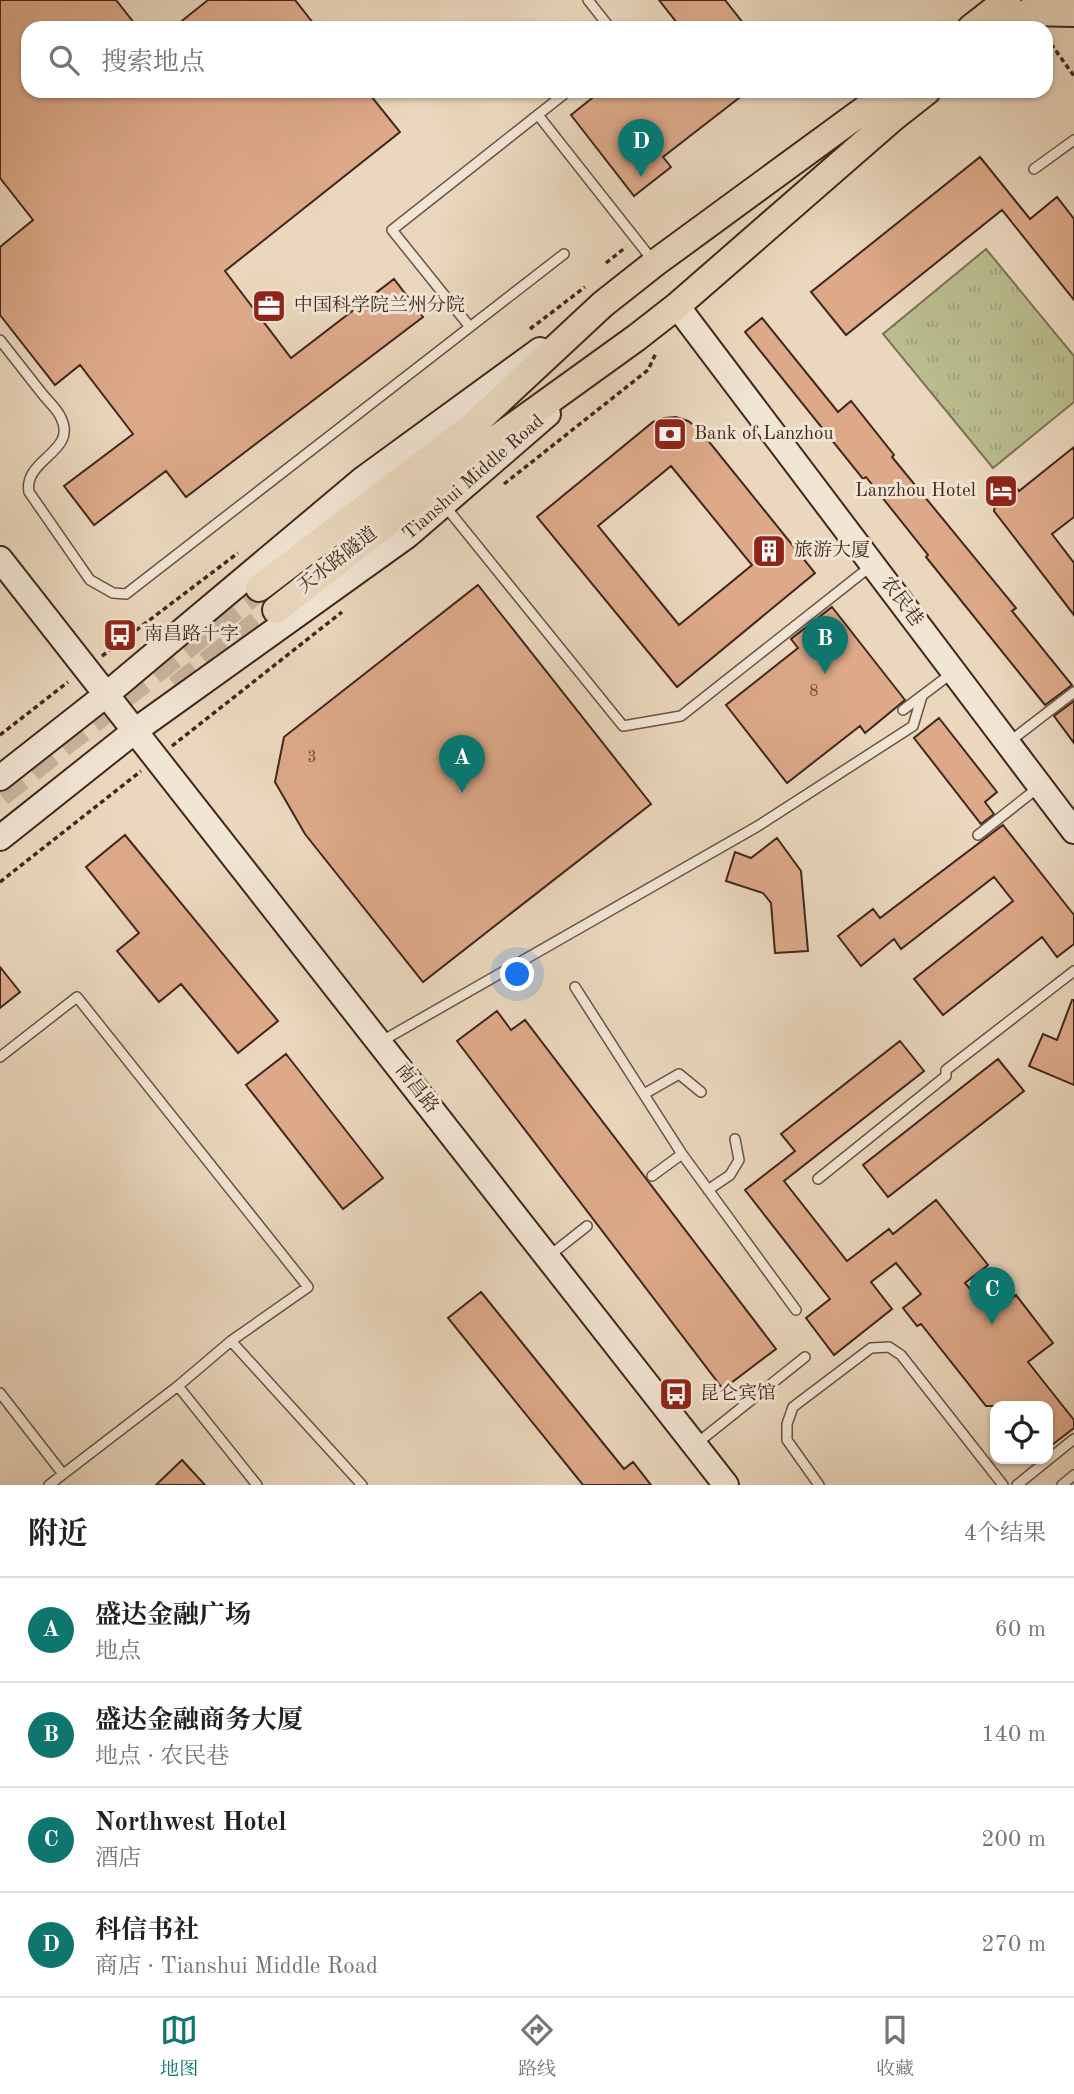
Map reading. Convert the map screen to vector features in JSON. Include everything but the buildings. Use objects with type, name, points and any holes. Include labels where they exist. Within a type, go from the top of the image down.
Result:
[{"type":"main road","points":[[991,21],[1022,10],[1074,13]]},
{"type":"main road","points":[[603,304],[880,98]]},
{"type":"main road","name":"Tianshui Middle Road","points":[[636,338],[677,306],[918,98]]},
{"type":"main road","name":"天水路隧道","points":[[259,588],[471,427],[603,304]]},
{"type":"main road","name":"天水路隧道","points":[[276,610],[485,446],[636,338]]},
{"type":"street","points":[[0,778],[107,694],[363,479],[603,304]]},
{"type":"street","name":"农民巷","points":[[677,306],[1074,831]]},
{"type":"street","name":"Tianshui Middle Road","points":[[0,838],[136,730],[408,535],[636,338]]},
{"type":"street","name":"南昌路","points":[[0,558],[726,1485]]},
{"type":"lane","points":[[588,0],[604,21]]},
{"type":"lane","points":[[470,327],[393,230],[559,98]]},
{"type":"lane","points":[[538,115],[655,263]]},
{"type":"lane","points":[[1034,169],[1074,140]]},
{"type":"lane","points":[[0,341],[62,419],[62,439],[58,447],[32,471],[29,478],[32,499],[90,580],[113,593],[126,594],[564,254]]},
{"type":"lane","points":[[443,505],[623,726],[681,716],[872,565]]},
{"type":"lane","points":[[903,710],[954,672]]},
{"type":"lane","points":[[1007,743],[1074,692]]},
{"type":"lane","points":[[380,1042],[780,812],[913,726],[922,696]]},
{"type":"lane","points":[[978,835],[1041,786]]},
{"type":"lane","points":[[818,1179],[946,1076],[946,1070],[1074,971]]},
{"type":"lane","points":[[575,987],[682,1154],[796,1310]]},
{"type":"lane","points":[[0,1057],[77,997],[308,1287],[231,1341],[178,1386],[49,1485]]},
{"type":"lane","points":[[644,1094],[680,1074],[701,1092]]},
{"type":"lane","points":[[708,1190],[730,1175],[740,1160],[735,1139]]},
{"type":"lane","points":[[652,1177],[682,1154]]},
{"type":"lane","points":[[548,1257],[587,1227]]},
{"type":"lane","points":[[231,1341],[362,1485]]},
{"type":"lane","points":[[820,1485],[787,1440],[787,1424],[793,1407],[871,1348],[889,1347],[901,1355],[1003,1485]]},
{"type":"lane","points":[[695,1445],[805,1357]]},
{"type":"lane","points":[[178,1386],[257,1485]]},
{"type":"lane","points":[[0,1393],[63,1474]]},
{"type":"lane","points":[[1017,1485],[1074,1438]]},
{"type":"lane","points":[[1062,1485],[1074,1475]]},
{"type":"path","points":[[1053,47],[1074,76]]},
{"type":"path","points":[[606,263],[636,239]]},
{"type":"green space","points":[[986,249],[1074,356],[1074,402],[993,468],[883,334]]},
{"type":"tunnel","points":[[0,794],[259,588]]},
{"type":"tunnel","points":[[177,688],[276,610]]},
{"type":"place","name":"科信书社","points":[[641,177]]},
{"type":"place","name":"中国科学院兰州分院","points":[[269,306]]},
{"type":"place","name":"Bank of Lanzhou","points":[[670,434]]},
{"type":"place","name":"Lanzhou Hotel","points":[[1001,491]]},
{"type":"place","name":"旅游大厦","points":[[769,551]]},
{"type":"place","name":"南昌路十字","points":[[120,635]]},
{"type":"place","name":"盛达金融商务大厦","points":[[825,674]]},
{"type":"place","name":"盛达金融广场","points":[[462,793]]},
{"type":"place","name":"Northwest Hotel","points":[[992,1325]]},
{"type":"place","name":"昆仑宾馆","points":[[676,1394]]}]
